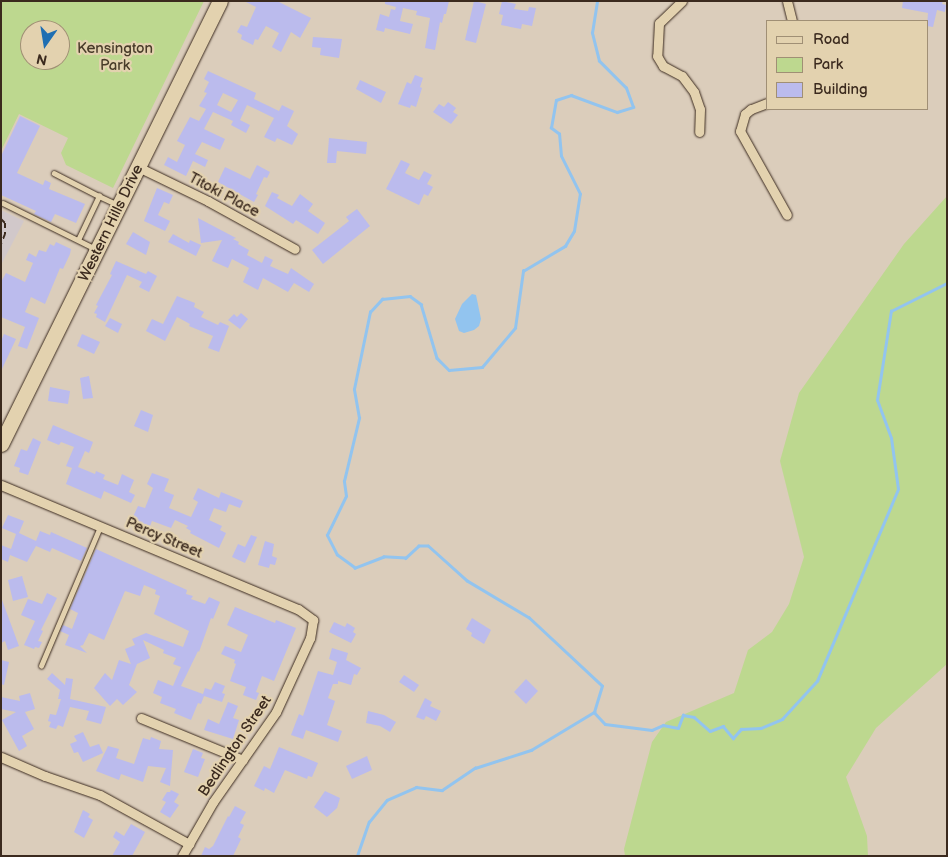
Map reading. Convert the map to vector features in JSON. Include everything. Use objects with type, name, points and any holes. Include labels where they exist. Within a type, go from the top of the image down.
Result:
[{"type":"highway","name":"Western Hills Drive","points":[[1,444],[220,1]]},
{"type":"street","points":[[682,1],[659,24],[657,56],[663,66],[682,76],[694,92],[700,109],[699,132]]},
{"type":"street","points":[[787,1],[792,20]]},
{"type":"street","points":[[766,104],[745,114],[740,131],[787,215]]},
{"type":"street","name":"Titoki Place","points":[[138,167],[295,249]]},
{"type":"street","name":"Percy Street","points":[[1,486],[298,609],[313,620]]},
{"type":"street","name":"Bedlington Street","points":[[182,856],[213,802],[283,700],[310,638],[313,620]]},
{"type":"street","points":[[141,718],[243,760]]},
{"type":"street","points":[[1,758],[100,794],[189,844]]},
{"type":"lane","points":[[54,173],[119,205]]},
{"type":"lane","points":[[78,240],[99,196]]},
{"type":"lane","points":[[3,203],[98,249]]},
{"type":"lane","points":[[41,666],[100,527]]},
{"type":"path","points":[[1,219],[5,223],[5,234],[1,244]]},
{"type":"shaded area","points":[[1,210],[24,221],[1,265]]},
{"type":"green space","name":"Kensington Park","points":[[1,1],[204,1],[113,188],[66,165],[61,153],[68,138],[19,114],[1,151]]},
{"type":"green space","points":[[947,196],[947,664],[876,728],[846,777],[867,836],[868,856],[625,856],[624,849],[652,742],[666,722],[734,693],[748,650],[772,632],[789,604],[804,557],[780,461],[799,393],[904,244]]},
{"type":"water","points":[[472,294],[476,295],[481,319],[479,326],[474,330],[464,333],[459,331],[455,319],[462,304]]},
{"type":"building","points":[[244,1],[277,1],[311,18],[300,38],[291,32],[281,52],[272,47],[279,33],[266,26],[258,40],[255,39],[253,45],[241,39],[242,35],[237,32],[241,25],[247,27],[256,7]]},
{"type":"building","points":[[385,1],[449,1],[446,14],[444,14],[442,23],[440,22],[435,50],[425,48],[430,18],[416,15],[417,11],[403,8],[400,21],[413,24],[410,34],[385,28],[384,32],[376,30],[380,14],[389,17],[391,9],[395,10],[396,7],[385,4]]},
{"type":"building","points":[[474,1],[486,4],[476,43],[465,40]]},
{"type":"building","points":[[502,1],[516,4],[514,9],[528,11],[529,7],[536,8],[532,26],[522,24],[521,29],[501,25],[503,15],[499,14]]},
{"type":"building","points":[[903,1],[943,1],[942,4],[946,5],[945,12],[937,10],[933,27],[928,26],[928,13],[902,8]]},
{"type":"building","points":[[313,37],[342,39],[339,58],[320,55],[321,48],[312,47]]},
{"type":"building","points":[[208,71],[256,93],[254,99],[279,111],[282,105],[294,111],[287,126],[298,134],[292,145],[277,138],[275,142],[264,137],[274,118],[247,105],[240,120],[250,125],[246,133],[231,125],[233,121],[213,112],[204,129],[225,139],[220,150],[202,142],[195,154],[208,160],[205,167],[193,161],[186,176],[164,165],[168,157],[177,162],[185,145],[177,141],[190,117],[199,121],[206,109],[199,106],[207,93],[204,92],[209,82],[204,79]],"holes":[[[223,93],[238,100],[231,112],[217,105]]]},
{"type":"building","points":[[415,75],[423,78],[416,107],[411,105],[410,108],[398,104],[407,82],[411,84]]},
{"type":"building","points":[[360,80],[386,92],[381,103],[356,89]]},
{"type":"building","points":[[448,102],[456,108],[453,112],[458,115],[451,124],[433,112],[439,104],[444,107]]},
{"type":"building","points":[[20,116],[40,126],[17,173],[43,185],[45,180],[51,183],[49,189],[85,204],[76,223],[55,214],[51,222],[34,214],[36,211],[1,195],[2,154]]},
{"type":"building","points":[[329,138],[367,142],[366,154],[337,151],[336,163],[327,163]]},
{"type":"building","points":[[401,160],[410,164],[405,173],[419,180],[424,171],[432,175],[427,184],[433,187],[428,196],[424,194],[419,205],[386,189]]},
{"type":"building","points":[[257,165],[270,172],[267,178],[264,177],[254,202],[218,182],[225,167],[250,179]]},
{"type":"building","points":[[157,188],[173,195],[169,204],[164,202],[158,215],[170,221],[165,231],[144,221]]},
{"type":"building","points":[[272,192],[279,195],[277,198],[292,206],[300,194],[313,204],[308,211],[325,223],[318,234],[296,220],[293,224],[265,206]]},
{"type":"building","points":[[357,209],[370,226],[323,264],[312,250],[349,221],[346,217]]},
{"type":"building","points":[[198,218],[236,238],[233,239],[249,250],[247,255],[262,263],[265,256],[273,260],[270,266],[288,274],[291,268],[314,284],[309,292],[294,283],[288,292],[263,278],[258,290],[243,282],[249,268],[232,259],[228,268],[212,261],[222,240],[201,243]]},
{"type":"building","points":[[133,232],[150,242],[146,255],[126,244]]},
{"type":"building","points":[[173,234],[189,243],[190,240],[201,245],[196,256],[168,242]]},
{"type":"building","points":[[56,242],[71,249],[70,254],[63,269],[60,268],[45,304],[31,297],[25,312],[39,318],[27,349],[18,346],[25,327],[1,317],[1,282],[6,273],[25,282],[33,263],[26,260],[29,253],[36,257],[39,250],[46,252],[50,244],[54,246]]},
{"type":"building","points":[[116,261],[146,274],[148,271],[157,276],[149,292],[139,287],[142,282],[127,275],[105,322],[96,317],[97,314],[94,313],[98,306],[96,305],[112,275],[110,274]]},
{"type":"building","points":[[177,296],[195,303],[194,307],[204,312],[201,317],[218,325],[220,322],[229,326],[219,352],[208,348],[213,336],[189,326],[190,324],[177,317],[165,341],[146,331],[152,319],[163,324]]},
{"type":"building","points":[[241,313],[248,319],[240,329],[228,320],[234,314],[237,317]]},
{"type":"building","points":[[110,318],[122,324],[118,333],[105,326]]},
{"type":"building","points":[[4,334],[16,339],[2,369],[1,341]]},
{"type":"building","points":[[82,334],[100,342],[94,354],[77,346]]},
{"type":"building","points":[[89,376],[93,398],[83,399],[80,378]]},
{"type":"building","points":[[50,387],[70,391],[68,404],[48,401]]},
{"type":"building","points":[[141,410],[153,415],[148,432],[134,426]]},
{"type":"building","points":[[53,425],[93,442],[89,453],[85,451],[78,467],[95,474],[96,471],[105,475],[103,479],[118,485],[122,474],[134,480],[129,492],[135,495],[131,503],[104,491],[101,499],[66,484],[72,468],[66,466],[74,447],[61,442],[59,445],[47,440]]},
{"type":"building","points":[[33,438],[41,442],[28,475],[19,472],[20,468],[14,466],[21,449],[27,451]]},
{"type":"building","points":[[152,473],[169,479],[164,491],[174,495],[169,508],[191,517],[198,502],[193,499],[198,488],[219,498],[221,492],[243,501],[240,508],[229,504],[226,512],[214,508],[209,520],[222,526],[220,530],[226,533],[219,548],[190,533],[191,531],[186,528],[188,526],[175,520],[171,528],[152,521],[150,526],[132,519],[138,506],[145,508],[153,488],[147,484]]},
{"type":"building","points":[[8,515],[24,521],[19,533],[36,541],[40,531],[50,535],[51,532],[87,548],[81,561],[52,548],[50,552],[36,546],[27,562],[10,555],[8,562],[1,559],[1,545],[11,549],[16,534],[2,528]]},
{"type":"building","points":[[251,535],[257,537],[245,563],[232,557],[238,544],[245,547]]},
{"type":"building","points":[[265,541],[274,544],[272,556],[277,558],[275,565],[270,564],[269,568],[258,565]]},
{"type":"building","points":[[96,549],[187,590],[186,594],[193,596],[191,599],[205,604],[209,597],[220,602],[213,619],[211,618],[199,652],[181,686],[203,694],[205,688],[211,690],[215,682],[225,686],[222,693],[225,694],[222,702],[204,696],[201,704],[198,703],[191,720],[174,713],[176,709],[160,703],[162,697],[153,693],[158,680],[173,686],[181,667],[173,664],[176,658],[163,653],[164,650],[143,640],[150,658],[137,664],[129,685],[137,692],[123,705],[117,699],[110,706],[94,688],[105,673],[112,680],[119,660],[131,664],[125,649],[135,645],[132,639],[146,633],[183,647],[189,631],[154,614],[160,596],[155,594],[156,590],[144,585],[140,596],[125,591],[104,640],[89,633],[83,645],[80,646],[87,653],[65,645],[69,635],[60,631],[63,625],[72,629],[78,613],[70,609]]},
{"type":"building","points":[[22,576],[28,597],[13,601],[8,580]]},
{"type":"building","points":[[47,593],[57,598],[41,630],[43,631],[38,641],[42,642],[39,648],[35,647],[34,649],[24,645],[35,621],[21,615],[28,599],[42,604]]},
{"type":"building","points":[[2,600],[19,646],[8,650],[5,641],[1,643]]},
{"type":"building","points":[[235,607],[275,623],[276,620],[296,628],[274,681],[262,676],[256,692],[259,693],[256,700],[243,695],[246,687],[230,681],[236,664],[234,663],[235,660],[221,654],[225,646],[241,652],[248,635],[227,625]]},
{"type":"building","points":[[472,618],[491,630],[484,644],[471,636],[472,633],[466,629]]},
{"type":"building","points":[[334,622],[345,627],[347,623],[355,628],[353,632],[356,634],[351,643],[329,632]]},
{"type":"building","points":[[332,648],[348,653],[346,660],[361,668],[357,675],[354,674],[351,685],[338,681],[338,684],[333,684],[328,698],[335,701],[327,725],[342,731],[338,742],[306,730],[303,739],[291,735],[299,714],[303,716],[318,671],[333,675],[337,662],[329,659]]},
{"type":"building","points":[[1,660],[9,662],[4,685],[1,684]]},
{"type":"building","points":[[52,673],[65,685],[66,678],[73,679],[70,699],[106,707],[101,724],[86,720],[89,711],[70,707],[63,727],[58,725],[56,729],[49,727],[51,722],[48,721],[50,714],[56,715],[61,699],[58,699],[60,690],[47,679]]},
{"type":"building","points":[[404,675],[419,685],[414,692],[399,682]]},
{"type":"building","points":[[526,679],[538,691],[526,704],[514,692]]},
{"type":"building","points":[[30,693],[35,709],[25,712],[34,729],[22,736],[27,746],[19,751],[2,720],[16,712],[1,709],[1,697],[20,701],[19,696]]},
{"type":"building","points":[[425,698],[432,702],[430,706],[441,711],[436,721],[426,716],[424,720],[416,717]]},
{"type":"building","points":[[228,702],[238,706],[233,718],[239,720],[233,739],[204,730],[208,719],[219,724]]},
{"type":"building","points":[[368,711],[384,715],[396,722],[390,732],[380,726],[366,723]]},
{"type":"building","points":[[83,732],[90,747],[99,744],[103,753],[83,762],[78,752],[74,753],[70,744],[77,741],[74,736]]},
{"type":"building","points":[[151,737],[161,741],[159,749],[173,750],[170,786],[160,782],[166,768],[148,766],[143,782],[121,774],[119,780],[96,771],[108,746],[119,749],[116,758],[134,764],[143,738],[150,740]]},
{"type":"building","points":[[279,747],[318,763],[312,777],[308,776],[307,779],[285,770],[274,793],[265,788],[264,791],[254,786],[264,766],[270,769]]},
{"type":"building","points":[[193,749],[203,753],[201,758],[205,759],[198,777],[184,772]]},
{"type":"building","points":[[367,756],[372,770],[352,779],[346,766]]},
{"type":"building","points":[[171,790],[179,794],[174,802],[179,805],[170,818],[160,812],[166,802],[162,800],[167,792]]},
{"type":"building","points":[[325,791],[340,798],[337,808],[327,817],[314,807]]},
{"type":"building","points":[[235,806],[246,812],[240,823],[244,825],[238,837],[241,839],[233,856],[201,856],[205,847],[209,849],[213,846]]},
{"type":"building","points":[[83,810],[90,814],[88,817],[93,820],[84,838],[74,832]]},
{"type":"building","points":[[131,824],[145,832],[132,856],[112,856],[120,842],[113,837],[116,831],[124,836]]},
{"type":"waterway","points":[[357,856],[369,822],[387,800],[416,787],[442,790],[475,768],[531,750],[594,712],[602,686],[529,618],[467,581],[428,546],[419,546],[406,558],[384,557],[355,568],[337,555],[327,535],[346,496],[344,481],[359,418],[354,389],[370,312],[382,299],[410,296],[421,304],[437,358],[449,370],[482,367],[515,328],[523,271],[565,246],[574,231],[580,194],[561,156],[559,134],[551,128],[556,100],[571,95],[617,112],[633,107],[626,88],[599,61],[592,33],[597,1]]},
{"type":"waterway","points":[[594,712],[605,724],[652,730],[663,725],[678,728],[683,715],[694,717],[710,731],[723,726],[733,738],[741,729],[761,728],[782,719],[817,681],[898,489],[891,438],[877,400],[891,311],[947,283]]}]
